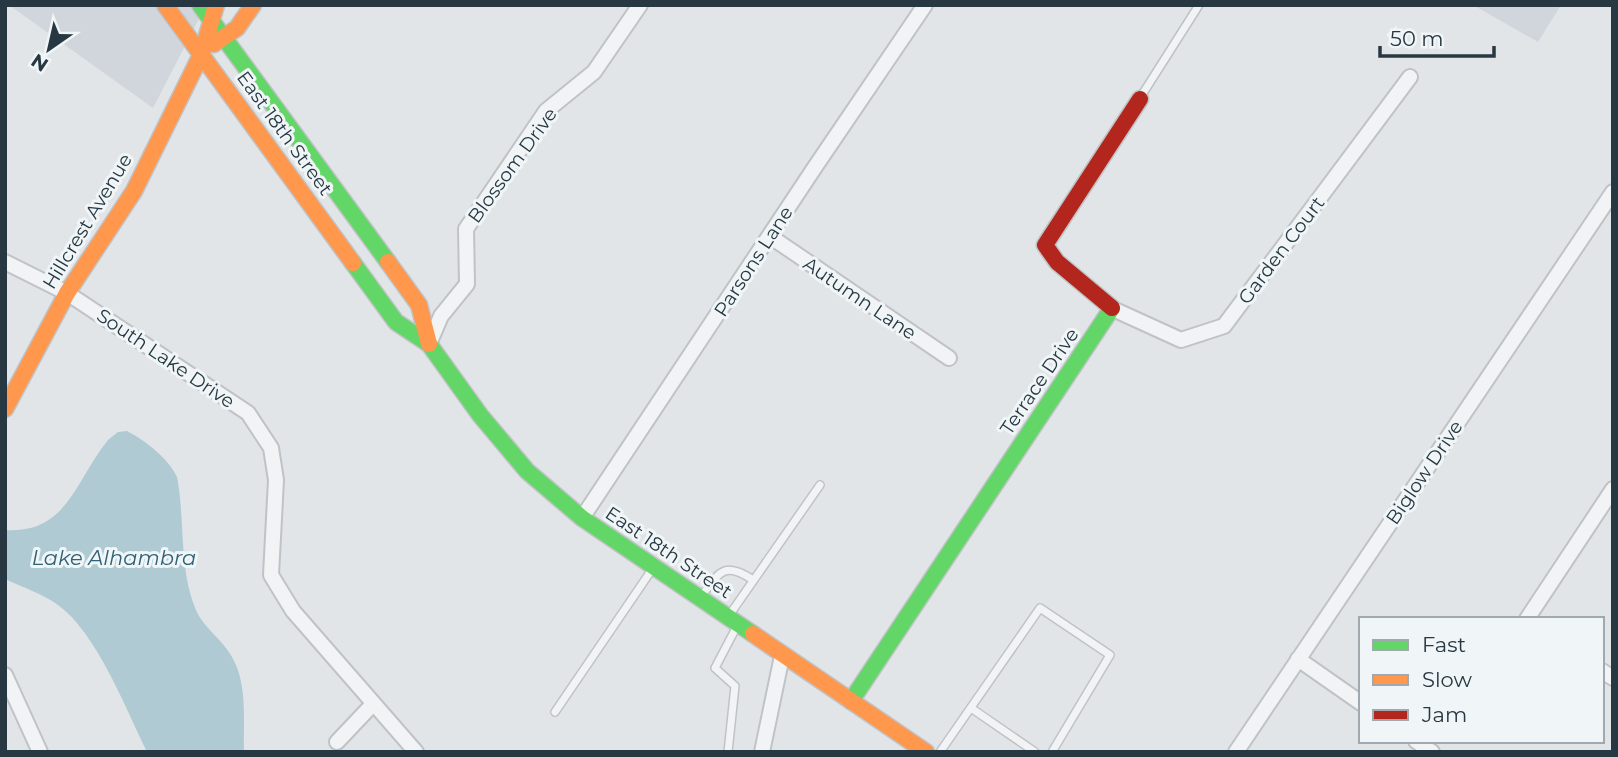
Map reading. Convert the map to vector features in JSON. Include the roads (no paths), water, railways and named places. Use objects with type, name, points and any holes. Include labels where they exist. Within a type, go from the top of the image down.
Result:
[{"type":"main road","name":"East 18th Street","points":[[165,5],[396,322],[429,344],[480,415],[527,471],[582,518],[926,752]]},
{"type":"main road","name":"East 18th Street","points":[[200,5],[214,12],[224,38],[419,305],[429,344]]},
{"type":"main road","name":"Hillcrest Avenue","points":[[202,53],[237,28],[253,5]]},
{"type":"main road","name":"Hillcrest Avenue","points":[[5,409],[67,293],[134,191],[202,53],[214,12]]},
{"type":"main road","points":[[1113,309],[1057,262],[1045,245],[1140,99]]},
{"type":"main road","name":"Terrace Drive","points":[[850,701],[1113,309]]},
{"type":"street","name":"Blossom Drive","points":[[429,344],[441,316],[467,284],[466,229],[546,111],[594,72],[640,5]]},
{"type":"street","name":"Parsons Lane","points":[[582,518],[926,5]]},
{"type":"street","name":"Garden Court","points":[[1113,309],[1181,340],[1224,326],[1410,77]]},
{"type":"street","name":"Biglow Drive","points":[[1236,752],[1613,192]]},
{"type":"street","name":"Autumn Lane","points":[[771,237],[949,358]]},
{"type":"street","name":"South Lake Drive","points":[[5,262],[67,293],[248,413],[271,448],[276,480],[271,575],[293,611],[416,752]]},
{"type":"street","points":[[1528,617],[1613,489]]},
{"type":"street","points":[[762,752],[782,656]]},
{"type":"street","points":[[1298,659],[1359,702]]},
{"type":"street","points":[[5,675],[40,752]]},
{"type":"street","points":[[337,742],[373,704]]},
{"type":"lane","points":[[1140,99],[1199,5]]},
{"type":"lane","points":[[728,752],[735,686],[715,668],[753,580],[820,485]]},
{"type":"lane","points":[[555,712],[653,567]]},
{"type":"lane","points":[[699,599],[719,573],[729,568],[738,570],[753,580]]},
{"type":"lane","points":[[940,752],[1040,608],[1110,655],[1052,752]]},
{"type":"lane","points":[[971,708],[1035,752]]},
{"type":"water","name":"Lake Alhambra","points":[[127,431],[156,451],[177,477],[189,590],[201,620],[227,650],[237,668],[244,703],[244,752],[147,752],[109,673],[72,617],[46,597],[5,579],[5,530],[26,529],[57,514],[68,502],[108,440],[118,432]]}]
